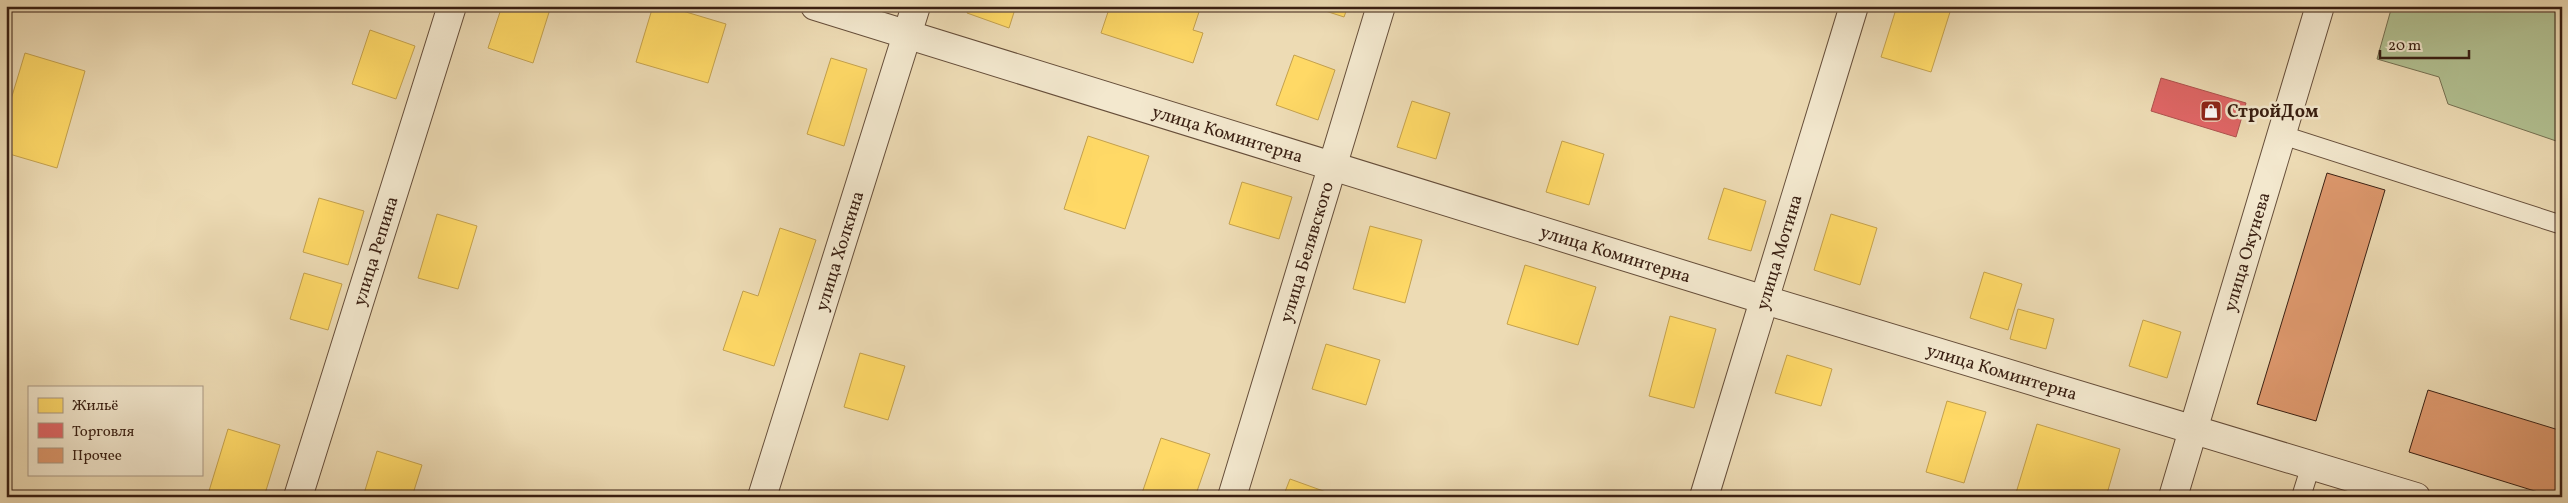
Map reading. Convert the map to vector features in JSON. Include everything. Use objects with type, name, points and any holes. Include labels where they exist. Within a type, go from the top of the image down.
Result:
[{"type":"street","name":"улица Репина","points":[[298,497],[452,6]]},
{"type":"street","name":"улица Коминтерна","points":[[814,6],[1765,300],[2194,428],[2416,497]]},
{"type":"street","name":"улица Холкина","points":[[762,497],[916,6]]},
{"type":"street","name":"улица Белявского","points":[[1232,497],[1382,6]]},
{"type":"street","name":"улица Мотина","points":[[1704,497],[1854,6]]},
{"type":"street","name":"улица Окунева","points":[[2173,497],[2320,6]]},
{"type":"lane","points":[[2282,135],[2562,225]]},
{"type":"lane","points":[[2301,497],[2311,464]]},
{"type":"green space","points":[[2392,6],[2562,6],[2562,143],[2448,104],[2439,77],[2377,59]]},
{"type":"building: Жильё","points":[[502,6],[551,6],[533,63],[488,48]]},
{"type":"building: Жильё","points":[[653,6],[666,6],[726,24],[708,83],[636,62]]},
{"type":"building: Жильё","points":[[969,6],[1016,6],[1009,28],[967,13]]},
{"type":"building: Жильё","points":[[1110,6],[1179,6],[1199,12],[1193,30],[1203,33],[1193,63],[1101,33]]},
{"type":"building: Жильё","points":[[1310,6],[1348,6],[1344,17]]},
{"type":"building: Жильё","points":[[1897,6],[1931,6],[1950,12],[1931,72],[1881,57]]},
{"type":"building: Жильё","points":[[370,30],[415,46],[396,99],[352,84]]},
{"type":"building: Жильё","points":[[25,53],[85,71],[57,168],[6,153],[6,116]]},
{"type":"building: Жильё","points":[[1294,55],[1335,70],[1318,120],[1276,105]]},
{"type":"building: Жильё","points":[[831,58],[867,69],[844,146],[807,134]]},
{"type":"building: Жильё","points":[[1412,101],[1450,113],[1436,159],[1397,147]]},
{"type":"building: Жильё","points":[[1088,136],[1149,156],[1125,229],[1064,209]]},
{"type":"building: Жильё","points":[[1562,141],[1604,154],[1589,205],[1546,192]]},
{"type":"building: Жильё","points":[[1242,182],[1292,197],[1279,239],[1229,224]]},
{"type":"building: Жильё","points":[[1724,188],[1766,201],[1751,251],[1708,239]]},
{"type":"building: Жильё","points":[[319,198],[364,211],[348,265],[303,252]]},
{"type":"building: Жильё","points":[[437,214],[477,226],[458,289],[418,278]]},
{"type":"building: Жильё","points":[[1831,214],[1877,228],[1860,285],[1814,270]]},
{"type":"building: Жильё","points":[[1370,226],[1422,240],[1405,303],[1353,289]]},
{"type":"building: Жильё","points":[[780,228],[816,240],[774,366],[723,350],[743,291],[758,296]]},
{"type":"building: Жильё","points":[[1525,265],[1596,287],[1578,345],[1507,324]]},
{"type":"building: Жильё","points":[[1984,272],[2022,284],[2008,330],[1970,318]]},
{"type":"building: Жильё","points":[[304,273],[342,284],[328,330],[290,319]]},
{"type":"building: Жильё","points":[[2018,309],[2054,319],[2046,349],[2010,339]]},
{"type":"building: Жильё","points":[[1670,316],[1716,329],[1694,408],[1649,396]]},
{"type":"building: Жильё","points":[[2143,320],[2181,332],[2167,378],[2129,366]]},
{"type":"building: Жильё","points":[[1326,344],[1380,360],[1366,405],[1312,389]]},
{"type":"building: Жильё","points":[[860,353],[905,366],[888,420],[844,407]]},
{"type":"building: Жильё","points":[[1787,355],[1832,369],[1821,406],[1775,393]]},
{"type":"building: Жильё","points":[[1947,401],[1986,412],[1964,483],[1926,472]]},
{"type":"building: Жильё","points":[[2037,424],[2120,449],[2106,497],[2029,497],[2016,493]]},
{"type":"building: Жильё","points":[[228,429],[280,445],[264,497],[227,497],[209,491]]},
{"type":"building: Жильё","points":[[1161,438],[1210,454],[1195,497],[1141,496]]},
{"type":"building: Жильё","points":[[377,451],[422,465],[412,497],[363,497]]},
{"type":"building: Жильё","points":[[1290,479],[1340,497],[1283,497]]},
{"type":"building: Торговля","points":[[2161,78],[2246,103],[2236,137],[2151,111]]},
{"type":"building: Прочее","points":[[2327,173],[2385,190],[2316,421],[2257,404]]},
{"type":"building: Прочее","points":[[2428,390],[2562,431],[2562,497],[2554,497],[2409,452]]},
{"type":"place","name":"СтройДом","points":[[2211,111]]}]
